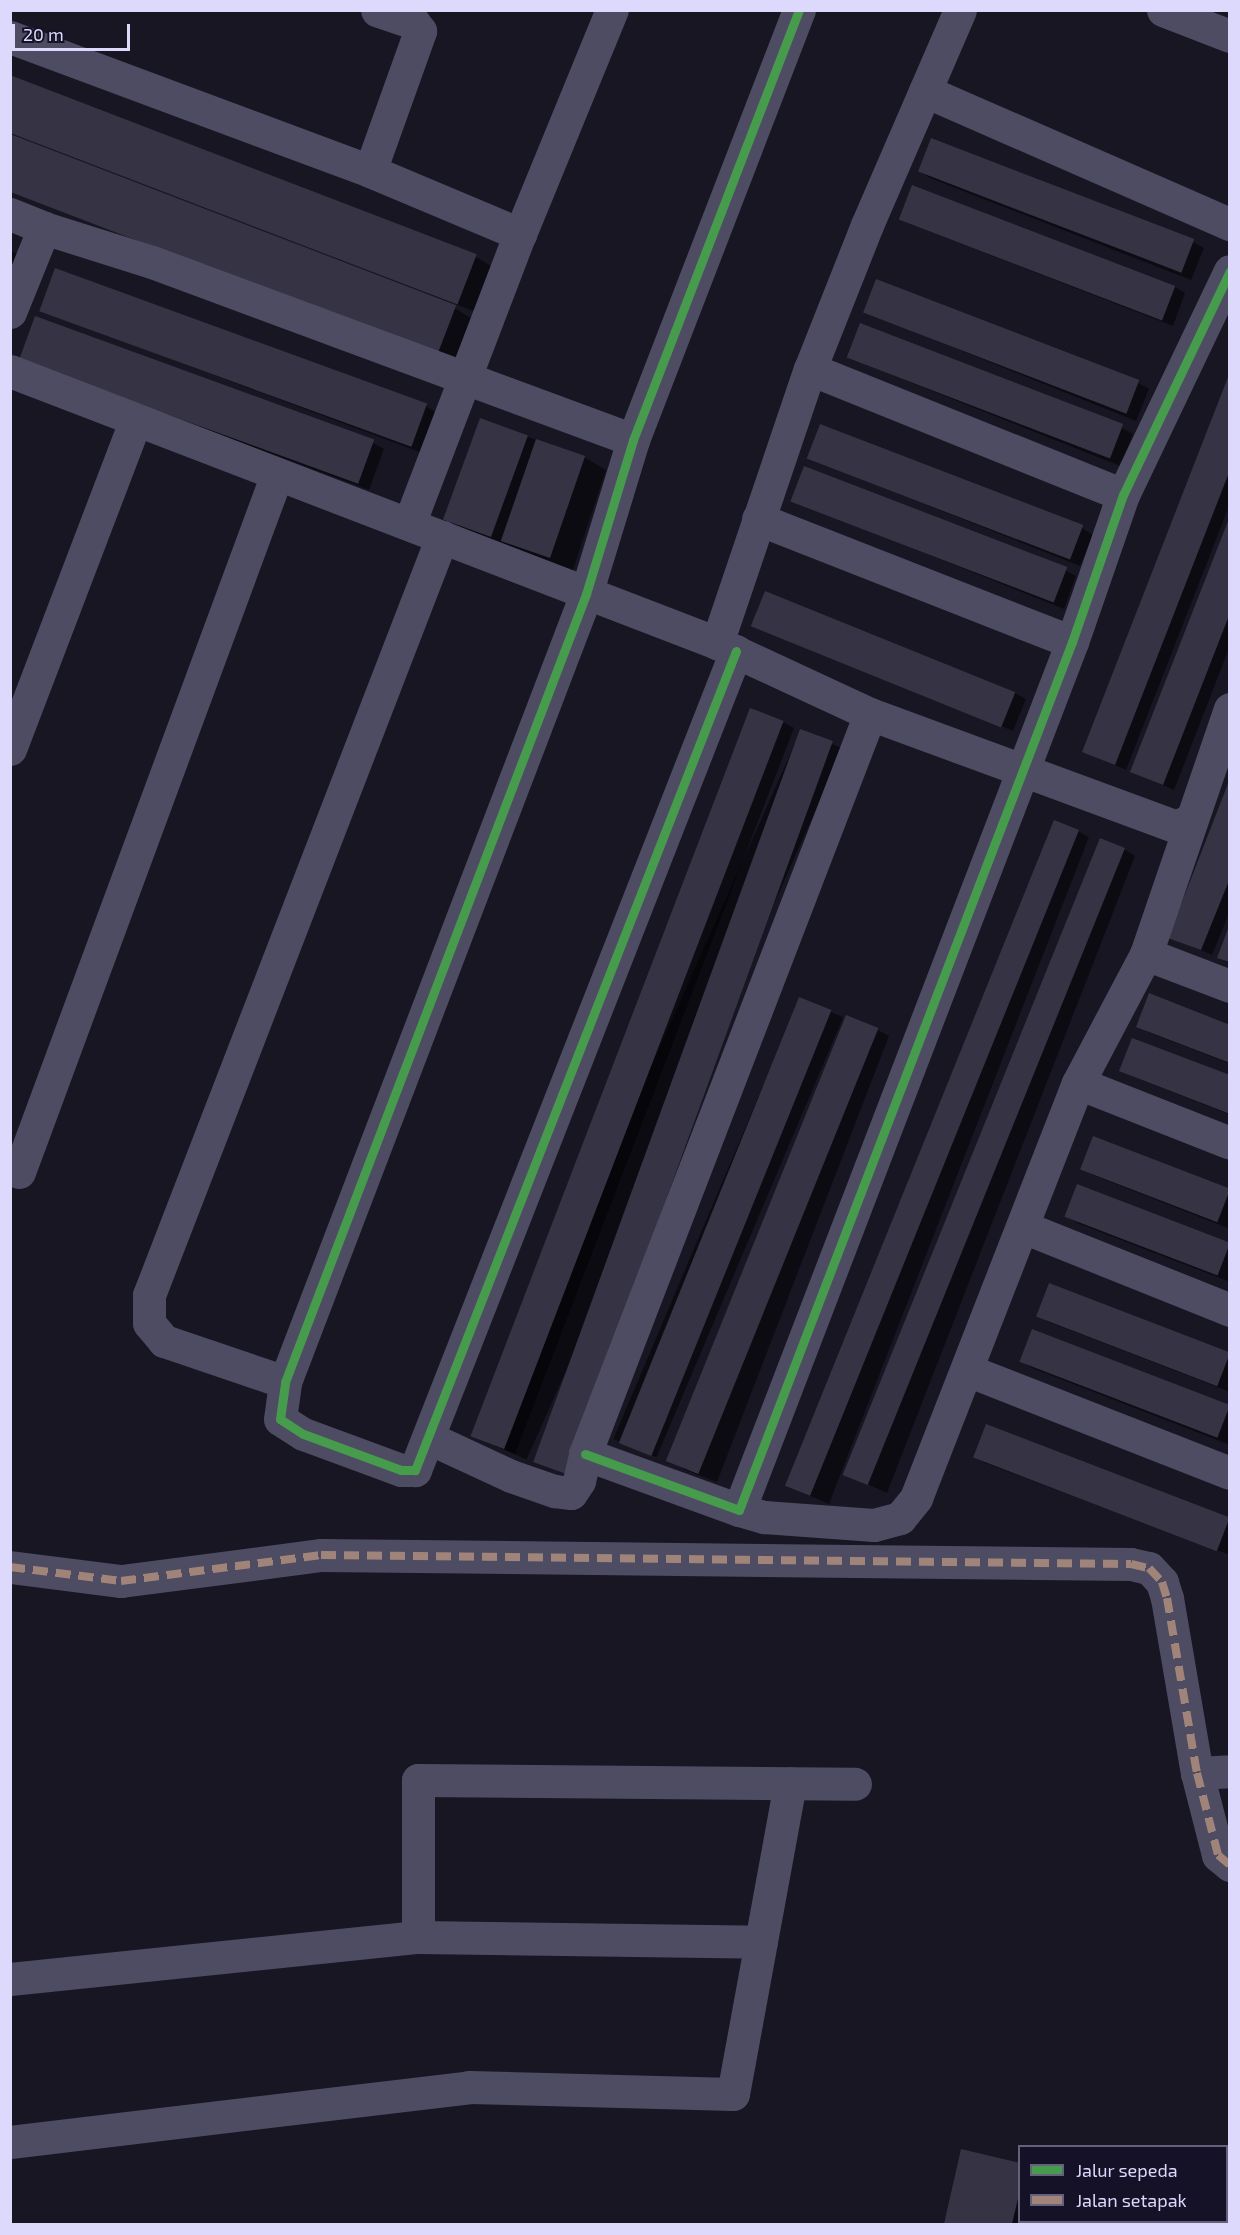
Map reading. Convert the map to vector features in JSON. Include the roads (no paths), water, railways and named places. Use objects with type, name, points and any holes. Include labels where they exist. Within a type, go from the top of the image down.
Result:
[{"type":"street","points":[[370,171],[420,31],[414,23],[377,10]]},
{"type":"street","points":[[409,524],[520,234],[612,10]]},
{"type":"street","points":[[799,10],[633,440],[586,594],[285,1382],[280,1419],[303,1434],[401,1470],[415,1470],[429,1438],[726,647],[758,519],[810,369],[960,10]]},
{"type":"street","points":[[1163,10],[1230,36]]},
{"type":"street","points":[[10,37],[370,171],[520,234]]},
{"type":"street","points":[[925,91],[1230,224]]},
{"type":"street","points":[[10,214],[44,228],[152,262],[464,381],[633,440]]},
{"type":"street","points":[[10,312],[44,228]]},
{"type":"street","points":[[739,1510],[1072,642],[1123,495],[1230,271]]},
{"type":"street","points":[[810,369],[1123,495]]},
{"type":"street","points":[[10,371],[726,647],[870,714],[1177,827],[1188,821]]},
{"type":"street","points":[[10,749],[135,421]]},
{"type":"street","points":[[19,1172],[276,474]]},
{"type":"street","points":[[758,519],[1072,642]]},
{"type":"street","points":[[285,1382],[164,1341],[149,1323],[149,1295],[442,537]]},
{"type":"street","points":[[585,1454],[739,1510],[765,1517],[874,1525],[900,1518],[916,1498],[1078,1083],[1146,954],[1188,821],[1230,709]]},
{"type":"street","points":[[429,1438],[511,1476],[571,1493],[579,1481],[585,1454],[870,714]]},
{"type":"street","points":[[1146,954],[1230,986]]},
{"type":"street","points":[[1078,1083],[1230,1143]]},
{"type":"street","points":[[1023,1227],[1230,1310]]},
{"type":"street","points":[[967,1370],[1230,1473]]},
{"type":"street","points":[[10,1567],[121,1581],[321,1555],[1131,1564],[1149,1568],[1162,1582],[1167,1598],[1197,1773],[1218,1855],[1230,1865]]},
{"type":"street","points":[[1197,1773],[1230,1771]]},
{"type":"street","points":[[418,1937],[418,1780],[855,1784]]},
{"type":"street","points":[[10,2142],[469,2087],[733,2094],[790,1783]]},
{"type":"street","points":[[10,1979],[418,1937],[761,1942]]}]
